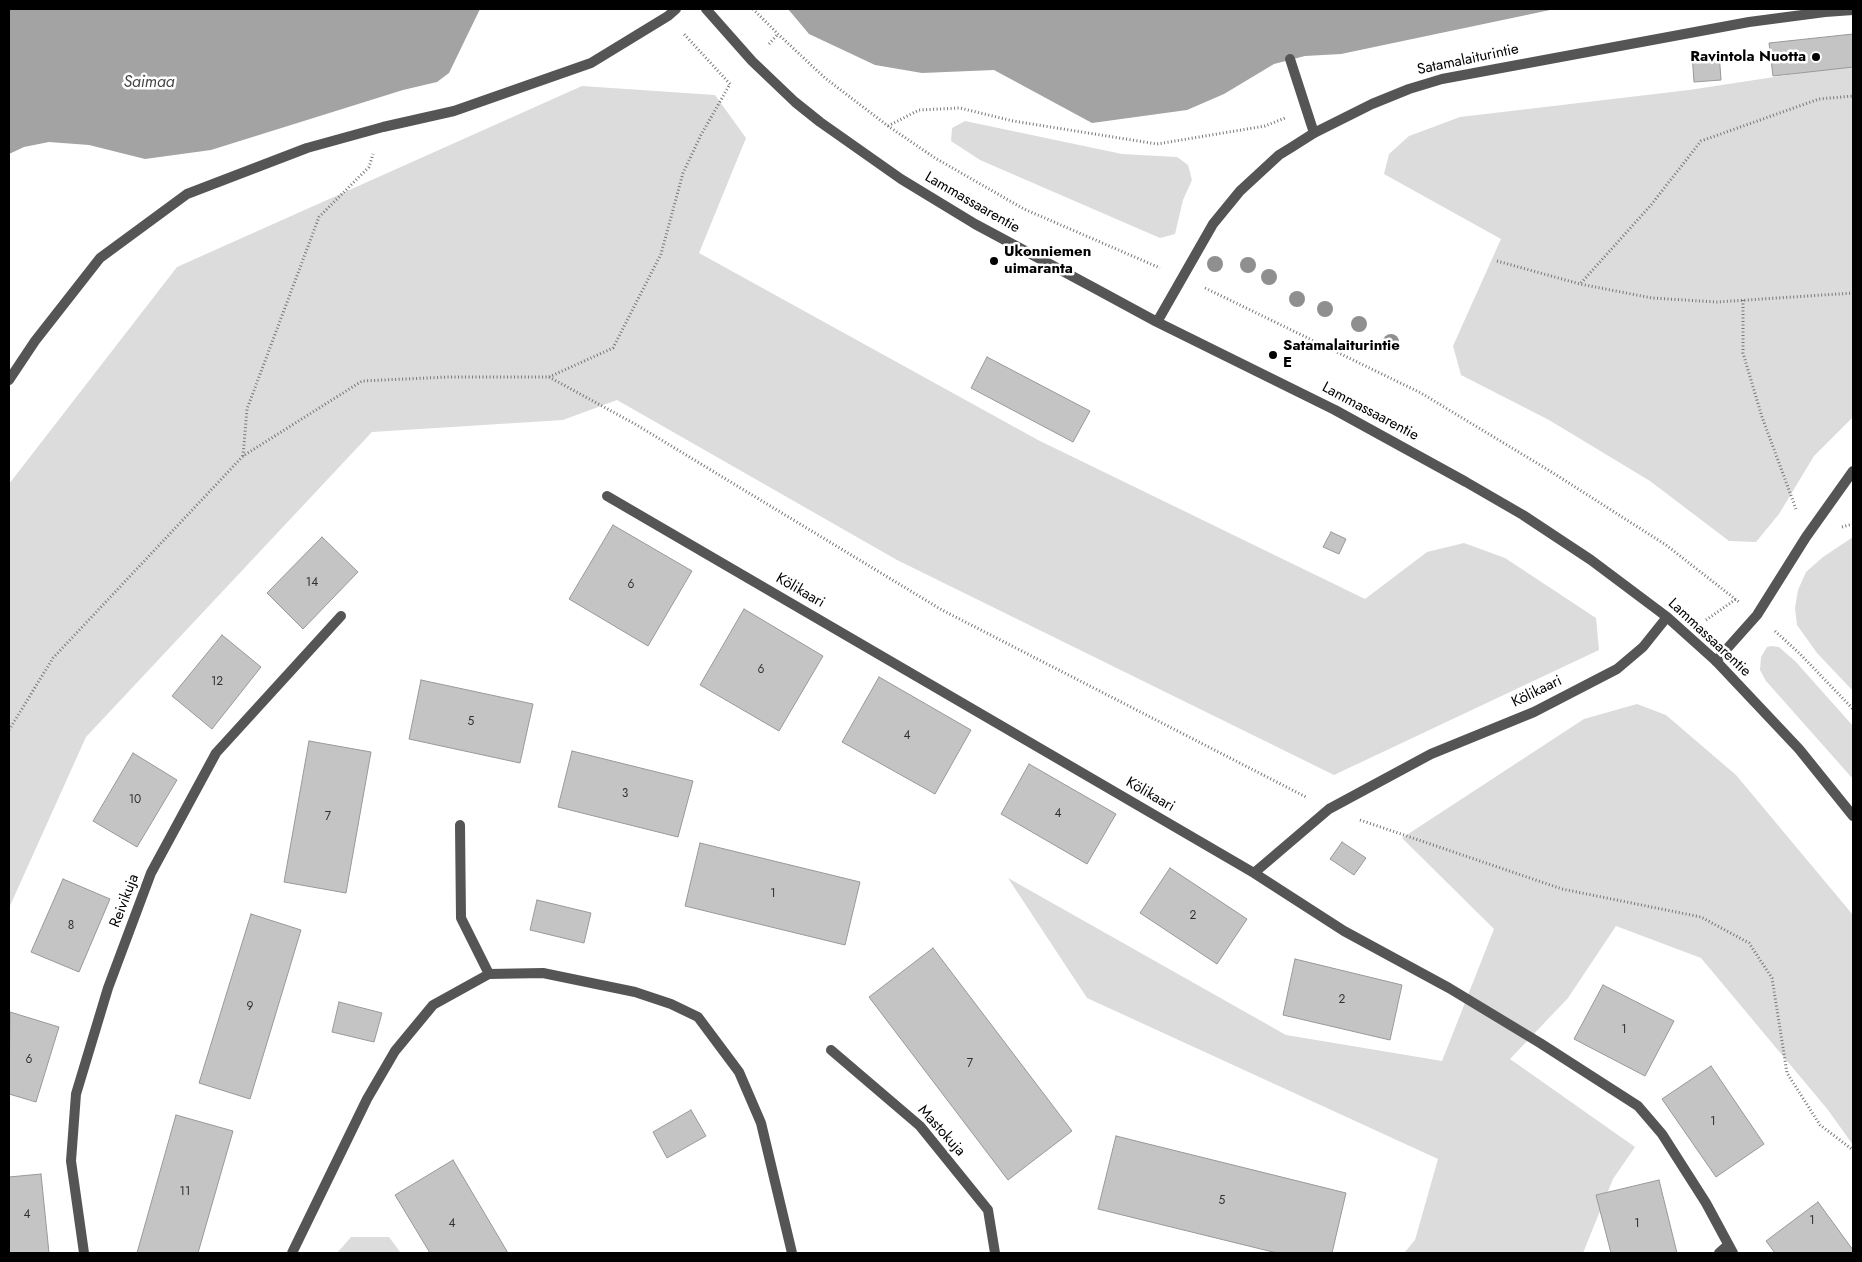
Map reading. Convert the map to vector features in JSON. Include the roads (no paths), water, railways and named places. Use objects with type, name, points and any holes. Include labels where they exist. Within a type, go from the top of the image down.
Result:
[{"type":"street","points":[[9,380],[35,341],[100,258],[187,194],[307,148],[383,127],[454,111],[591,63],[668,16],[676,9]]},
{"type":"street","name":"Lammassaarentie","points":[[706,9],[752,61],[788,95],[820,122],[901,179],[975,224],[1157,322],[1335,410],[1466,482],[1591,560],[1667,617],[1716,661],[1799,750],[1853,816]]},
{"type":"street","name":"Satamalaiturintie","points":[[1157,322],[1213,224],[1240,191],[1279,155],[1314,133],[1372,104],[1409,89],[1442,79],[1749,22],[1853,10]]},
{"type":"street","points":[[1290,59],[1314,133]]},
{"type":"street","points":[[1716,661],[1757,615],[1806,537],[1853,471]]},
{"type":"street","name":"Kölikaari","points":[[607,496],[1254,872],[1329,809],[1431,754],[1534,712],[1617,669],[1643,647],[1667,617]]},
{"type":"street","name":"Reivikuja","points":[[84,1253],[71,1161],[76,1094],[108,988],[151,873],[216,753],[341,616]]},
{"type":"street","points":[[460,825],[461,918],[489,974]]},
{"type":"street","points":[[1254,872],[1344,931],[1449,988],[1540,1042],[1638,1106],[1662,1134],[1706,1203],[1730,1249],[1719,1253]]},
{"type":"street","points":[[292,1253],[367,1099],[395,1050],[433,1005],[489,974],[542,973],[635,992],[671,1004],[698,1017],[739,1072],[761,1123],[792,1253]]},
{"type":"street","name":"Mastokuja","points":[[831,1050],[920,1126],[982,1202],[988,1210],[995,1253]]},
{"type":"water","name":"Saimaa","points":[[9,9],[480,9],[449,73],[437,82],[403,90],[211,150],[145,159],[89,145],[49,142],[24,147],[9,154]]},
{"type":"water","points":[[788,9],[1555,9],[1341,54],[1305,56],[1274,64],[1224,94],[1187,110],[1092,123],[994,70],[922,73],[875,65],[809,34]]},
{"type":"place","name":"Ravintola Nuotta","points":[[1816,57]]},
{"type":"place","name":"Ukonniemen uimaranta","points":[[994,261]]},
{"type":"place","name":"Satamalaiturintie E","points":[[1273,355]]}]
